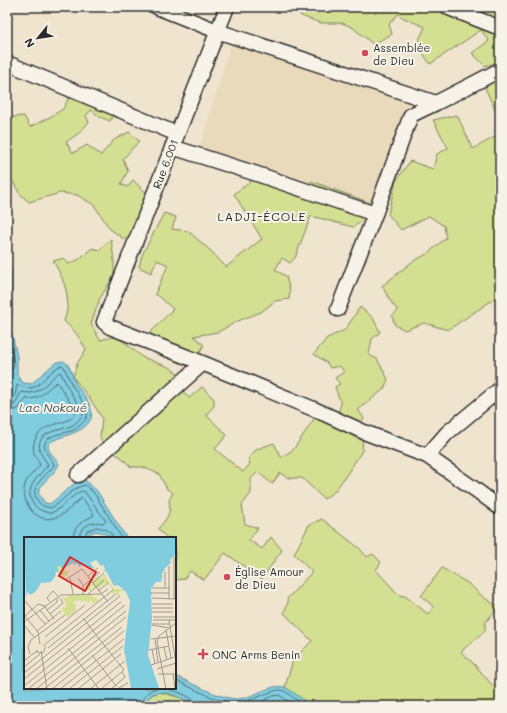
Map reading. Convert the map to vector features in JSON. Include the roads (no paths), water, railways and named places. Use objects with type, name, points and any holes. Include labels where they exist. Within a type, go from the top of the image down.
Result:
[{"type":"street","points":[[157,7],[217,31],[436,104]]},
{"type":"street","name":"Rue 6.001","points":[[202,364],[110,328],[104,322],[227,7]]},
{"type":"street","points":[[449,8],[500,28]]},
{"type":"street","points":[[7,63],[177,134]]},
{"type":"street","points":[[338,309],[411,115],[436,104],[500,70]]},
{"type":"street","points":[[172,147],[375,214]]},
{"type":"street","points":[[78,475],[202,364],[316,410],[364,432],[427,456],[500,508]]},
{"type":"street","points":[[427,456],[447,433],[500,389]]},
{"type":"water","name":"Lac Nokoué","points":[[7,244],[11,269],[11,330],[17,356],[17,374],[20,380],[24,383],[31,384],[55,363],[63,361],[67,363],[75,382],[92,411],[91,418],[82,429],[50,442],[48,448],[59,464],[42,485],[38,493],[45,503],[50,504],[75,483],[85,480],[97,491],[126,537],[114,537],[96,531],[89,534],[88,537],[24,537],[24,689],[176,689],[176,676],[214,693],[236,699],[242,699],[275,687],[286,688],[311,706],[196,706],[163,692],[153,694],[148,698],[143,706],[7,706],[7,400],[11,394],[12,388],[7,364]]},
{"type":"place","name":"Assemblée de Dieu","points":[[365,53]]},
{"type":"place","name":"Église Amour de Dieu","points":[[227,577]]},
{"type":"place","name":"ONC Arms Benin","points":[[203,654]]},
{"type":"district","name":"LADJI-ÉCOLE","points":[[262,216]]}]
